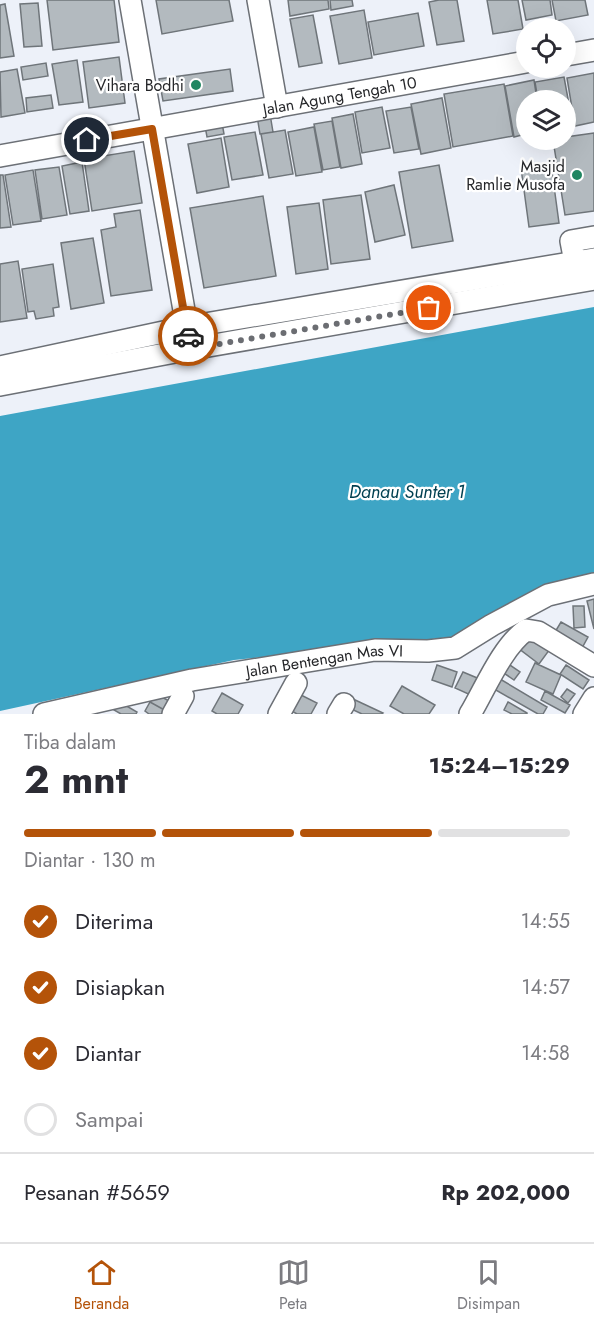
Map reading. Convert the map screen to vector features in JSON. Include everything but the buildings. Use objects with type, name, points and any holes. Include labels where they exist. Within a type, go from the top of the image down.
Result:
[{"type":"street","points":[[130,0],[190,349]]},
{"type":"street","points":[[258,0],[277,106]]},
{"type":"street","points":[[576,53],[594,50]]},
{"type":"street","name":"Jalan Agung Tengah 10","points":[[0,156],[516,64]]},
{"type":"street","points":[[0,367],[187,327],[584,260],[571,241],[594,237]]},
{"type":"street","points":[[0,385],[190,349],[594,279]]},
{"type":"street","name":"Jalan Bentengan Mas VI","points":[[44,714],[192,680],[375,650],[428,651],[455,648],[492,625],[548,596],[594,584]]},
{"type":"street","points":[[470,714],[501,661],[526,630],[538,632],[594,666]]},
{"type":"street","points":[[279,714],[296,683]]},
{"type":"street","points":[[584,714],[594,698]]},
{"type":"water","name":"Danau Sunter 1","points":[[594,307],[594,573],[545,585],[451,637],[234,660],[0,711],[0,416]]},
{"type":"way so far","points":[[188,336],[190,349],[429,308]]},
{"type":"place","name":"Vihara Bodhi","points":[[196,85]]},
{"type":"place","name":"Masjid Ramlie Musofa","points":[[577,175]]},
{"type":"route","points":[[87,140],[152,129],[188,336]]}]
